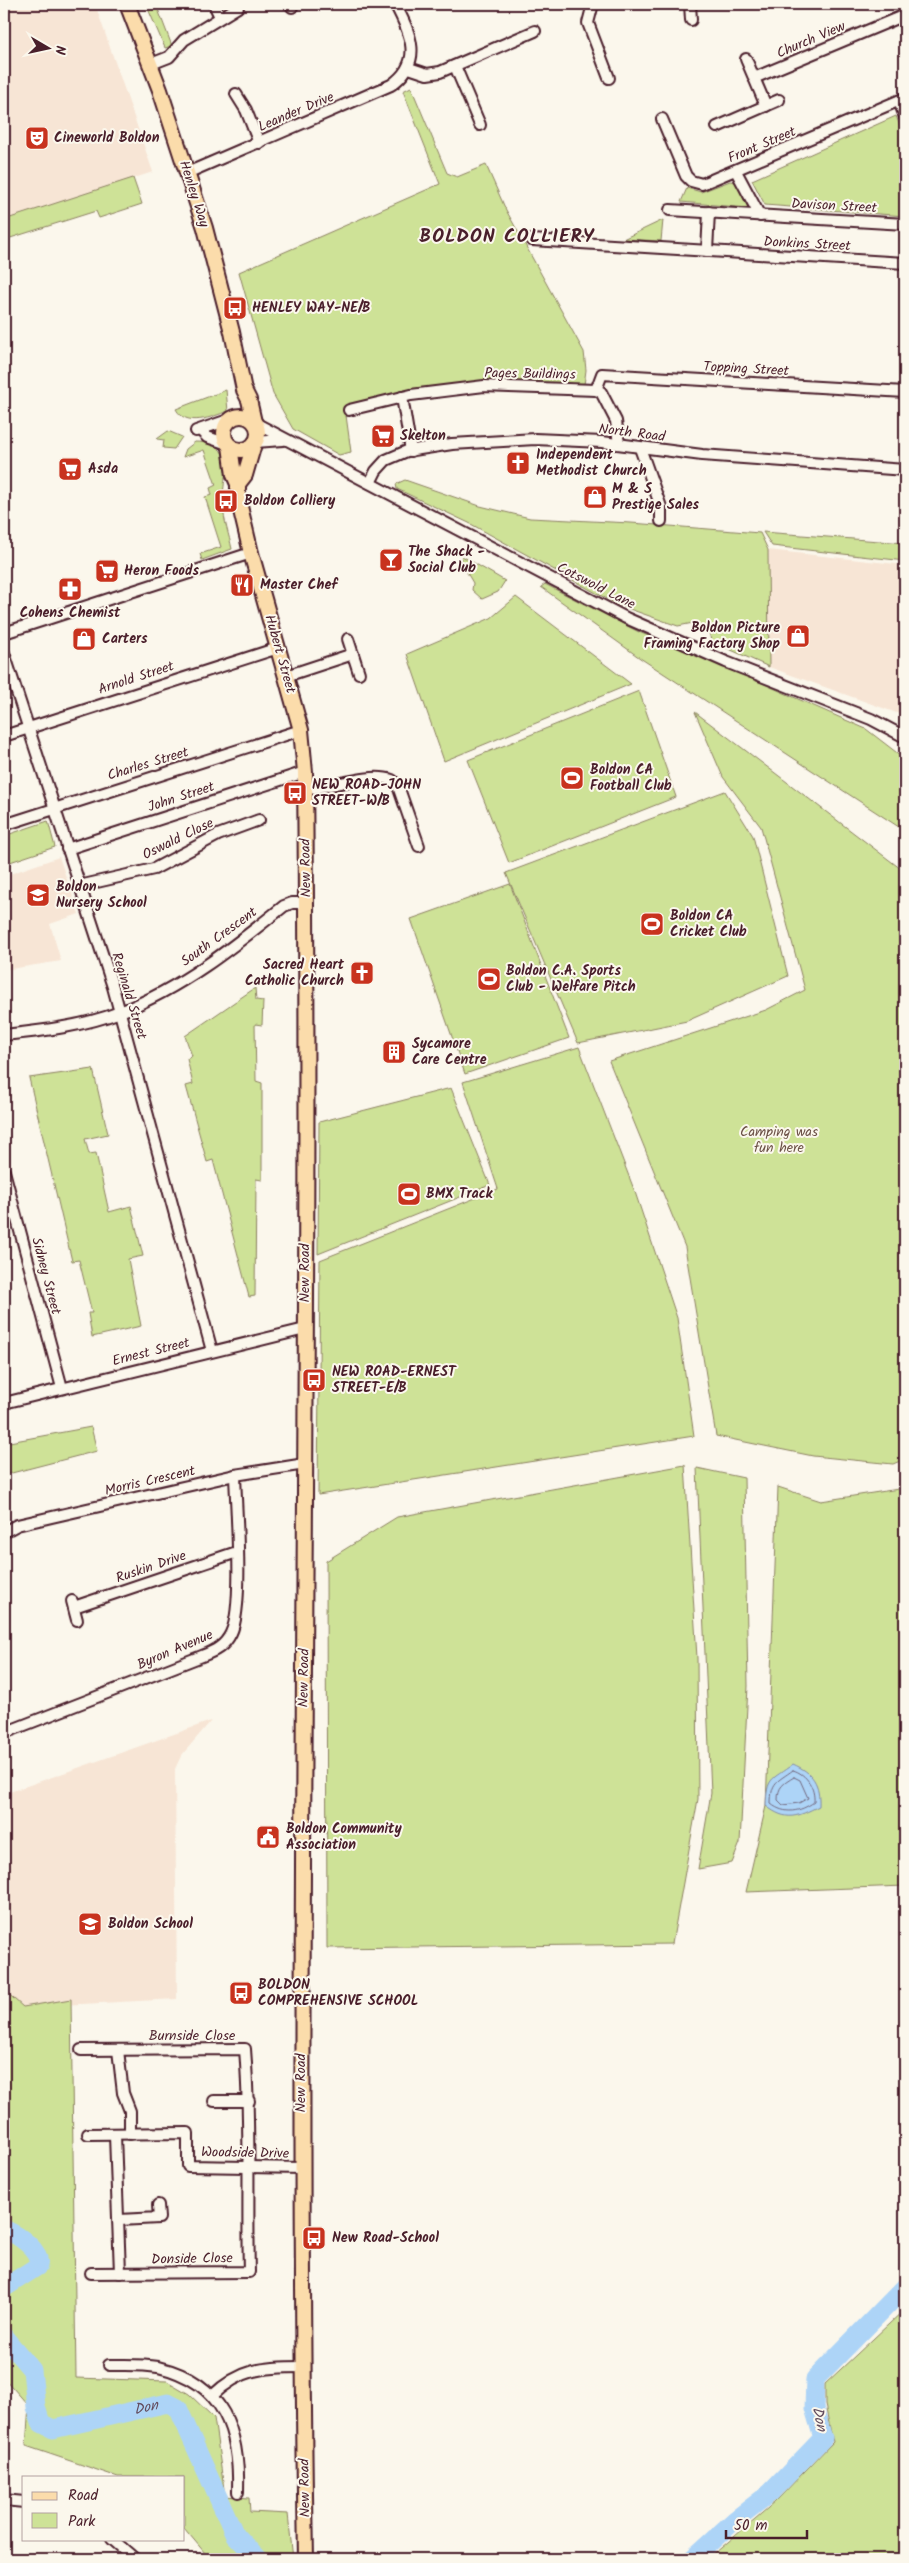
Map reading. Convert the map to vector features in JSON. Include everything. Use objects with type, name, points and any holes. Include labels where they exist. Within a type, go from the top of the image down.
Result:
[{"type":"main road","name":"Henley Way","points":[[127,4],[151,64],[205,228],[229,320],[244,390],[250,400],[254,423]]},
{"type":"main road","points":[[244,390],[233,418],[225,428],[225,439],[229,445],[245,450],[254,443]]},
{"type":"main road","points":[[233,418],[245,417],[254,423],[258,433],[245,475],[238,484]]},
{"type":"main road","name":"Hubert Street","points":[[229,445],[234,475],[238,484],[238,498],[251,553],[301,730],[305,793]]},
{"type":"main road","name":"New Road","points":[[305,793],[302,2168],[306,2559]]},
{"type":"street","points":[[214,4],[220,17]]},
{"type":"street","points":[[395,4],[405,24],[411,49],[410,68],[433,74],[535,31]]},
{"type":"street","points":[[592,4],[588,23],[609,78]]},
{"type":"street","points":[[690,4],[691,20]]},
{"type":"street","points":[[151,64],[173,54],[184,40],[238,7]]},
{"type":"street","name":"Church View","points":[[754,78],[905,15]]},
{"type":"street","points":[[746,58],[766,106]]},
{"type":"street","points":[[455,66],[480,125]]},
{"type":"street","name":"Leander Drive","points":[[187,173],[391,85],[406,74],[410,68]]},
{"type":"street","points":[[236,94],[246,110],[259,143]]},
{"type":"street","points":[[717,127],[779,100]]},
{"type":"street","points":[[902,100],[905,117]]},
{"type":"street","name":"Front Street","points":[[662,119],[686,176],[691,181],[708,184],[902,100]]},
{"type":"street","points":[[736,171],[760,216]]},
{"type":"street","name":"Davison Street","points":[[670,210],[905,224]]},
{"type":"street","points":[[707,251],[709,212]]},
{"type":"street","name":"Donkins Street","points":[[532,240],[905,263]]},
{"type":"street","name":"Topping Street","points":[[596,390],[602,374],[905,392]]},
{"type":"street","name":"Pages Buildings","points":[[350,410],[402,397],[484,386],[596,390]]},
{"type":"street","points":[[596,390],[601,392],[616,421],[619,444]]},
{"type":"street","points":[[402,397],[410,450]]},
{"type":"street","points":[[229,445],[206,437],[199,431],[208,425],[233,418]]},
{"type":"street","name":"Cotswold Lane","points":[[254,423],[277,433],[283,440],[309,450],[626,618],[735,666],[871,719],[905,737]]},
{"type":"street","name":"North Road","points":[[370,483],[376,471],[386,460],[410,450],[452,444],[535,439],[619,444],[702,455],[905,470]]},
{"type":"street","name":"Cotswold Lane","points":[[254,443],[283,440]]},
{"type":"street","points":[[640,448],[660,507],[661,521]]},
{"type":"street","points":[[4,633],[251,553]]},
{"type":"street","points":[[348,639],[359,673]]},
{"type":"street","name":"Arnold Street","points":[[4,736],[278,648]]},
{"type":"street","name":"Reginald Street","points":[[4,653],[120,1012],[212,1351]]},
{"type":"street","points":[[286,676],[353,654]]},
{"type":"street","name":"Charles Street","points":[[4,825],[301,730]]},
{"type":"street","name":"John Street","points":[[67,849],[305,772]]},
{"type":"street","points":[[305,793],[375,777],[392,780],[398,786],[419,846]]},
{"type":"street","name":"Oswald Close","points":[[79,886],[154,869],[218,835],[259,820]]},
{"type":"street","name":"South Crescent","points":[[4,1035],[70,1025],[120,1012],[203,969],[284,906],[292,903],[306,903]]},
{"type":"street","name":"Sidney Street","points":[[4,1171],[62,1388]]},
{"type":"street","name":"Ernest Street","points":[[4,1403],[305,1329]]},
{"type":"street","name":"Morris Crescent","points":[[4,1532],[17,1525],[235,1475],[305,1464]]},
{"type":"street","name":"Byron Avenue","points":[[4,1733],[216,1651],[226,1642],[236,1620],[235,1475]]},
{"type":"street","name":"Ruskin Drive","points":[[77,1620],[73,1604],[237,1552]]},
{"type":"street","name":"Burnside Close","points":[[81,2050],[245,2049],[249,2101],[249,2167]]},
{"type":"street","points":[[118,2050],[123,2093],[130,2111],[130,2134]]},
{"type":"street","points":[[214,2101],[249,2101]]},
{"type":"street","name":"Woodside Drive","points":[[88,2134],[188,2133],[188,2166],[302,2168]]},
{"type":"street","points":[[115,2135],[120,2273]]},
{"type":"street","name":"Donside Close","points":[[91,2273],[249,2272],[247,2196],[249,2167]]},
{"type":"street","points":[[119,2220],[159,2218],[158,2204]]},
{"type":"street","points":[[109,2365],[158,2367],[186,2378],[212,2396],[227,2418],[237,2444],[238,2492]]},
{"type":"street","points":[[212,2396],[225,2383],[252,2370],[303,2367]]},
{"type":"street","points":[[4,2500],[22,2502]]},
{"type":"street","points":[[113,2540],[136,2559]]},
{"type":"shaded area","points":[[4,4],[95,4],[153,172],[4,220]]},
{"type":"shaded area","points":[[768,550],[905,565],[905,716],[769,667]]},
{"type":"shaded area","name":"Boldon Nursery School","points":[[59,857],[79,914],[50,924],[61,961],[4,970],[4,876]]},
{"type":"shaded area","name":"Boldon School","points":[[211,1721],[181,1756],[175,1769],[177,1999],[23,2007],[4,1990],[4,1794]]},
{"type":"green space","points":[[146,4],[156,4],[172,46],[165,48]]},
{"type":"green space","points":[[411,87],[447,173],[457,177],[486,165],[506,210],[584,352],[586,370],[584,385],[484,383],[419,389],[345,408],[351,452],[339,455],[293,429],[273,394],[239,272],[440,184],[403,91]]},
{"type":"green space","points":[[896,116],[905,139],[905,216],[765,205],[752,180]]},
{"type":"green space","points":[[133,178],[142,204],[99,218],[96,211],[4,240],[4,220]]},
{"type":"green space","points":[[730,181],[736,182],[748,208],[681,202],[687,188],[701,192]]},
{"type":"green space","points":[[663,220],[661,241],[623,239]]},
{"type":"green space","points":[[226,390],[228,411],[207,418],[193,420],[180,415],[176,409]]},
{"type":"green space","points":[[168,431],[182,437],[174,449],[163,448],[164,440],[157,439]]},
{"type":"green space","points":[[195,442],[210,444],[219,449],[224,456],[226,465],[223,507],[232,549],[202,560],[200,554],[221,547],[205,497],[212,495],[210,488],[216,485],[204,450],[183,457],[186,449]]},
{"type":"green space","points":[[405,480],[480,506],[530,518],[631,523],[760,533],[768,550],[769,667],[711,641],[708,627],[693,623],[678,626],[618,605],[469,523],[397,489],[396,484]]},
{"type":"green space","points":[[763,532],[905,543],[905,561],[772,546]]},
{"type":"green space","points":[[462,556],[505,581],[498,592],[482,599],[472,590],[473,583],[460,561]]},
{"type":"green space","points":[[545,584],[639,632],[730,669],[866,729],[905,759],[905,831],[640,658],[541,587]]},
{"type":"green space","points":[[516,597],[631,684],[444,761],[407,654],[491,618]]},
{"type":"green space","name":"Boldon CA Football Club","points":[[639,691],[676,797],[509,863],[468,760]]},
{"type":"green space","name":"Camping was fun here","points":[[695,712],[905,872],[905,1459],[893,1464],[813,1456],[716,1436],[685,1247],[609,1061],[766,1010],[805,990],[761,827],[723,777]]},
{"type":"green space","name":"Boldon CA Cricket Club","points":[[725,791],[753,836],[788,976],[687,1021],[578,1043],[506,873]]},
{"type":"green space","points":[[48,821],[55,847],[4,864],[4,836]]},
{"type":"green space","name":"Boldon C.A. Sports Club - Welfare Pitch","points":[[510,884],[569,1038],[465,1074],[411,919]]},
{"type":"green space","points":[[255,988],[256,1000],[263,1001],[262,1025],[255,1024],[256,1081],[262,1083],[262,1180],[256,1179],[255,1296],[249,1297],[213,1160],[207,1162],[186,1086],[193,1084],[187,1059],[192,1056],[185,1036]]},
{"type":"green space","points":[[579,1047],[635,1192],[677,1318],[694,1436],[318,1495],[320,1260],[498,1189],[463,1082]]},
{"type":"green space","points":[[93,1069],[108,1134],[85,1139],[89,1154],[96,1153],[109,1212],[131,1206],[143,1256],[128,1259],[141,1326],[92,1337],[88,1313],[92,1313],[79,1260],[72,1261],[29,1078]]},
{"type":"green space","points":[[451,1088],[490,1185],[318,1254],[319,1122]]},
{"type":"green space","points":[[91,1427],[97,1451],[4,1475],[4,1443]]},
{"type":"green space","points":[[685,1465],[697,1658],[698,1799],[672,1944],[327,1948],[326,1561],[397,1517]]},
{"type":"green space","points":[[697,1468],[744,1478],[748,1686],[740,1843],[732,1863],[698,1869],[711,1793]]},
{"type":"green space","points":[[778,1487],[821,1501],[905,1488],[905,1886],[746,1892],[766,1806]]},
{"type":"green space","points":[[4,1990],[23,2007],[71,1999],[76,2378],[167,2381],[189,2394],[214,2418],[225,2496],[249,2498],[250,2512],[288,2514],[293,2559],[210,2559],[185,2529],[185,2476],[115,2476],[26,2446],[29,2406],[4,2378]]},
{"type":"green space","points":[[905,2309],[905,2559],[708,2559],[775,2502],[833,2442],[825,2405],[825,2384]]},
{"type":"water","points":[[793,1764],[806,1771],[814,1780],[818,1791],[819,1806],[798,1815],[786,1816],[766,1806],[767,1796],[769,1784],[772,1780]]},
{"type":"waterway","name":"Don","points":[[4,2229],[28,2244],[33,2249],[38,2260],[38,2266],[4,2288]]},
{"type":"waterway","name":"Don","points":[[692,2559],[735,2520],[770,2493],[823,2438],[814,2408],[815,2379],[905,2287]]},
{"type":"waterway","name":"Don","points":[[4,2337],[32,2370],[36,2407],[41,2423],[53,2429],[168,2403],[178,2408],[235,2535],[258,2559]]},
{"type":"place","name":"Cineworld Boldon","points":[[37,138]]},
{"type":"place","name":"HENLEY WAY-NE/B","points":[[235,308]]},
{"type":"place","name":"Skelton","points":[[383,436]]},
{"type":"place","name":"Independent Methodist Church","points":[[518,463]]},
{"type":"place","name":"Asda","points":[[70,469]]},
{"type":"place","name":"M & S Prestige Sales","points":[[595,497]]},
{"type":"place","name":"Boldon Colliery","points":[[226,501]]},
{"type":"place","name":"The Shack - Social Club","points":[[391,560]]},
{"type":"place","name":"Heron Foods","points":[[107,571]]},
{"type":"place","name":"Master Chef","points":[[242,585]]},
{"type":"place","name":"Cohens Chemist","points":[[70,589]]},
{"type":"place","name":"Boldon Picture Framing Factory Shop","points":[[798,636]]},
{"type":"place","name":"Carters","points":[[84,639]]},
{"type":"place","name":"Boldon CA Football Club","points":[[572,778]]},
{"type":"place","name":"NEW ROAD-JOHN STREET-W/B","points":[[295,793]]},
{"type":"place","name":"Boldon Nursery School","points":[[38,895]]},
{"type":"place","name":"Boldon CA Cricket Club","points":[[652,924]]},
{"type":"place","name":"Sacred Heart Catholic Church","points":[[362,973]]},
{"type":"place","name":"Boldon C.A. Sports Club - Welfare Pitch","points":[[489,979]]},
{"type":"place","name":"Sycamore Care Centre","points":[[394,1052]]},
{"type":"place","name":"BMX Track","points":[[409,1194]]},
{"type":"place","name":"NEW ROAD-ERNEST STREET-E/B","points":[[314,1380]]},
{"type":"place","name":"Boldon Community Association","points":[[268,1837]]},
{"type":"place","name":"Boldon School","points":[[90,1924]]},
{"type":"place","name":"BOLDON COMPREHENSIVE SCHOOL","points":[[241,1993]]},
{"type":"place","name":"New Road-School","points":[[314,2238]]},
{"type":"district","name":"BOLDON COLLIERY","points":[[507,237]]}]
